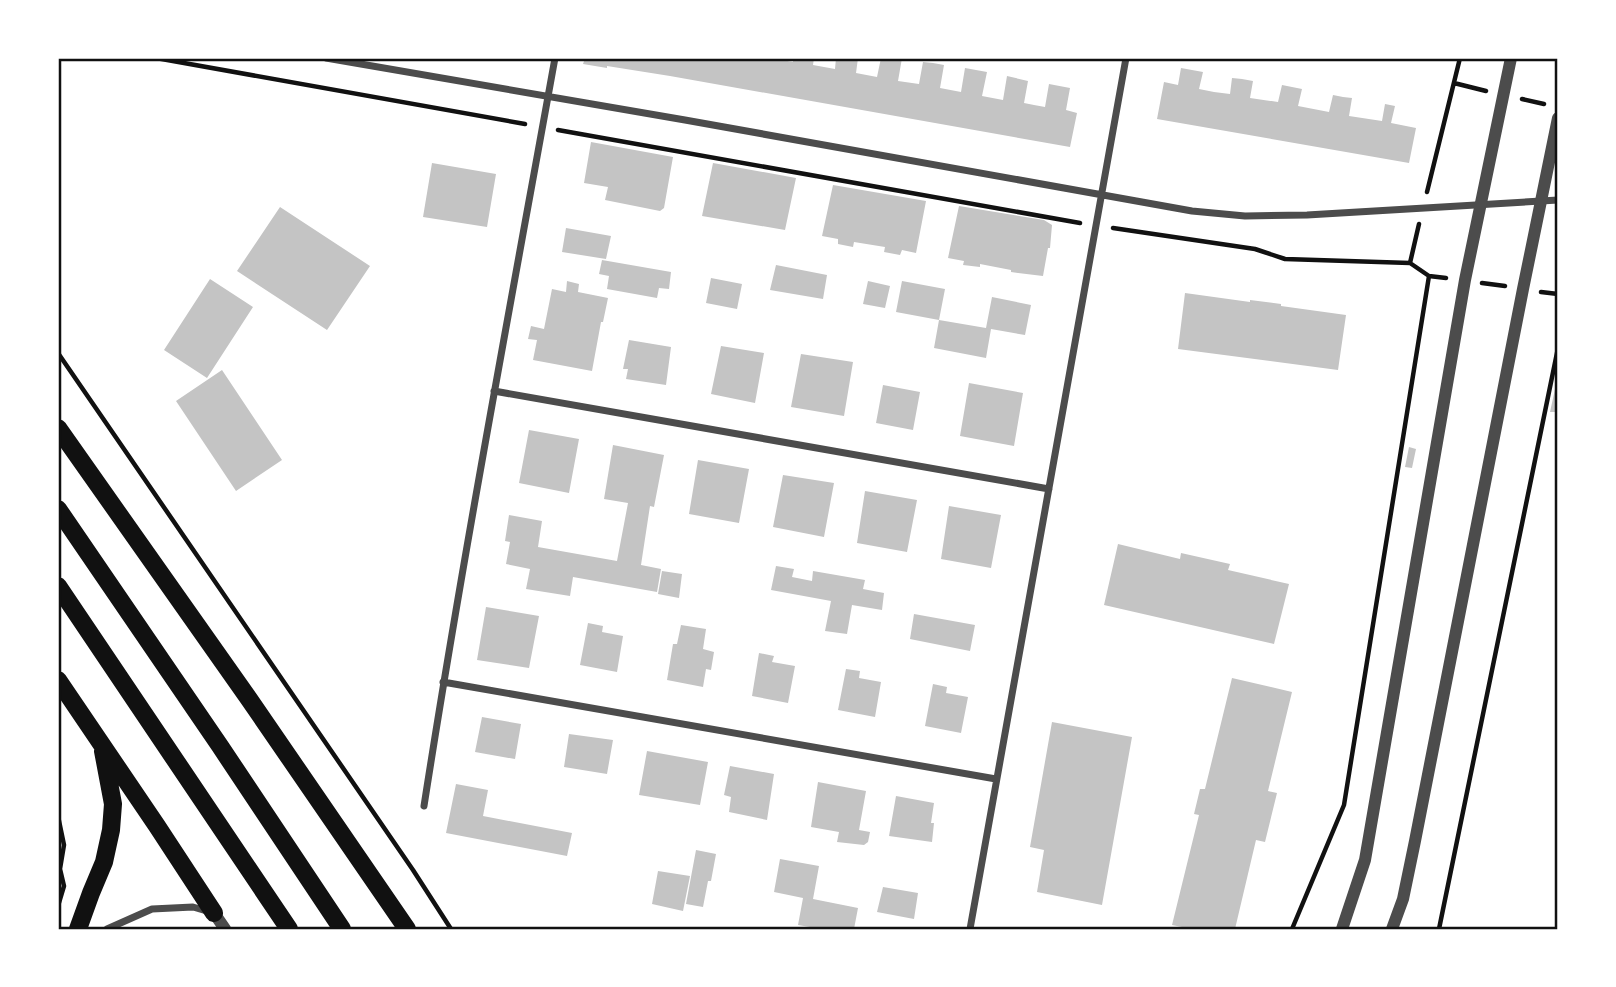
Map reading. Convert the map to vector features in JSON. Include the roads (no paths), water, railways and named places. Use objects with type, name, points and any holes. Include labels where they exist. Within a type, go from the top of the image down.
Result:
[{"type":"main road","points":[[58,428],[250,699],[407,929]]},
{"type":"main road","points":[[58,509],[342,929]]},
{"type":"main road","points":[[58,586],[289,929]]},
{"type":"main road","points":[[58,680],[214,914]]},
{"type":"main road","points":[[78,929],[104,862],[111,830],[113,804],[102,745]]},
{"type":"street","points":[[326,58],[1192,211],[1245,216],[1307,215],[1558,200]]},
{"type":"street","points":[[424,806],[443,682],[555,58]]},
{"type":"street","points":[[970,929],[1126,58]]},
{"type":"street","points":[[1342,929],[1365,860],[1465,280],[1511,58]]},
{"type":"street","points":[[1392,929],[1403,899],[1415,841],[1558,118]]},
{"type":"street","points":[[494,391],[1049,489]]},
{"type":"street","points":[[443,682],[996,779]]},
{"type":"street","points":[[107,929],[152,909],[193,907],[214,914],[225,929]]}]
